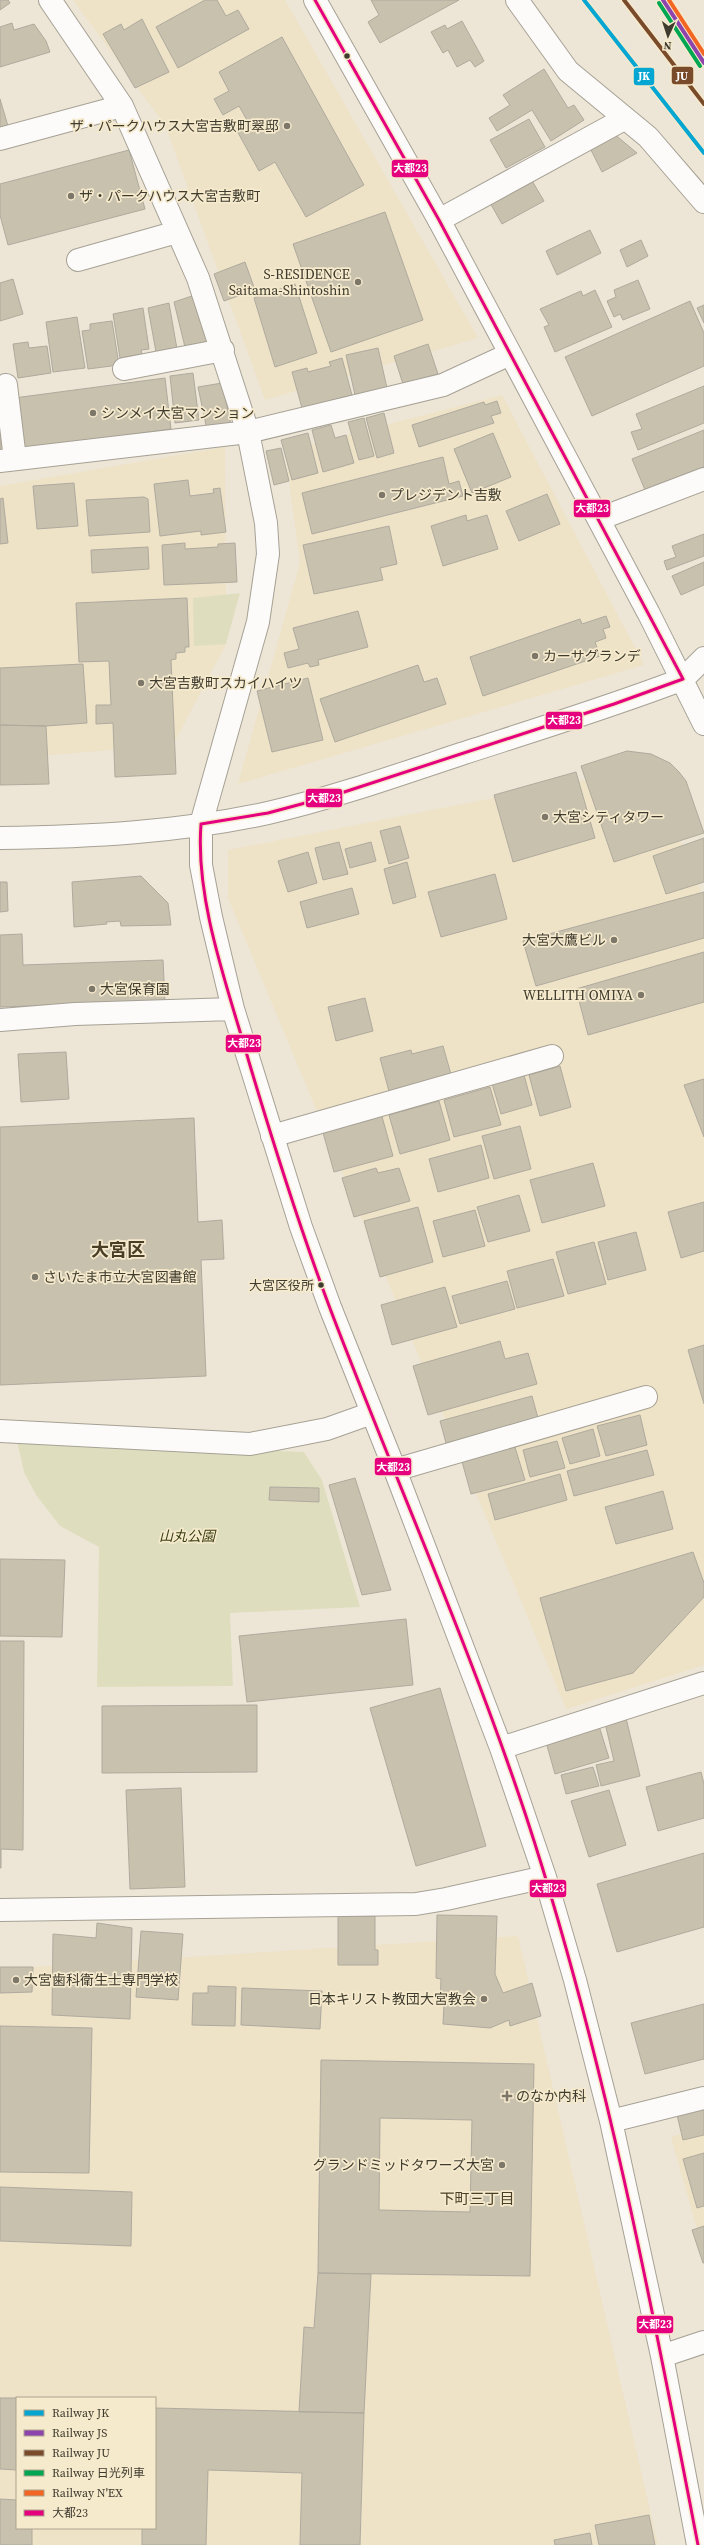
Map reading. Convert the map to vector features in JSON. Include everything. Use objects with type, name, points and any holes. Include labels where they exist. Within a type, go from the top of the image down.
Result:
[{"type":"street","points":[[50,0],[122,106],[198,278],[223,350],[248,432],[265,515],[268,554],[258,622],[201,824],[201,865],[219,956],[272,1136],[327,1300],[395,1470],[502,1748],[545,1877],[576,1980],[611,2121],[662,2356],[698,2545]]},
{"type":"street","points":[[315,0],[439,220],[599,519],[683,679],[704,724]]},
{"type":"street","points":[[517,0],[568,71],[624,119],[648,137],[704,202]]},
{"type":"street","points":[[0,139],[122,106]]},
{"type":"street","points":[[439,220],[624,119]]},
{"type":"street","points":[[78,260],[178,232]]},
{"type":"street","points":[[124,369],[223,350]]},
{"type":"street","points":[[6,385],[7,460],[248,432],[443,385],[510,354]]},
{"type":"street","points":[[599,519],[704,479]]},
{"type":"street","points":[[683,679],[704,658]]},
{"type":"street","points":[[0,838],[122,832],[201,824],[268,813],[335,795],[614,704],[683,679],[704,674]]},
{"type":"street","points":[[0,1020],[75,1014],[234,1009]]},
{"type":"street","points":[[272,1136],[552,1056]]},
{"type":"street","points":[[395,1470],[646,1397]]},
{"type":"street","points":[[0,1431],[250,1444],[289,1438],[327,1428],[372,1413]]},
{"type":"street","points":[[502,1748],[704,1683]]},
{"type":"street","points":[[0,1910],[416,1904],[446,1899],[545,1877]]},
{"type":"street","points":[[611,2121],[704,2098]]},
{"type":"street","points":[[662,2356],[704,2342]]},
{"type":"shaded area","points":[[73,0],[285,0],[478,338],[265,400],[165,125]]},
{"type":"shaded area","points":[[502,395],[644,665],[238,784],[300,563],[285,451]]},
{"type":"shaded area","points":[[225,447],[226,644],[173,745],[0,759],[0,486]]},
{"type":"shaded area","points":[[651,767],[704,899],[704,1665],[566,1709],[228,898],[228,850]]},
{"type":"shaded area","points":[[518,1936],[658,2545],[0,2545],[0,1969]]},
{"type":"shaded area","points":[[704,2127],[704,2254],[671,2137]]},
{"type":"green space","points":[[240,593],[226,644],[194,646],[193,598]]},
{"type":"green space","name":"山丸公園","points":[[17,1441],[304,1452],[322,1480],[360,1607],[230,1613],[233,1686],[97,1687],[99,1547],[60,1526],[36,1495],[24,1472]]},
{"type":"building","points":[[0,0],[8,0],[10,3],[0,10]]},
{"type":"building","points":[[205,0],[217,0],[226,16],[238,10],[249,29],[178,68],[156,27]]},
{"type":"building","points":[[371,0],[459,0],[380,43],[368,22],[379,15]]},
{"type":"building","points":[[142,19],[169,72],[135,88],[103,34],[121,24],[124,30]]},
{"type":"building","points":[[462,21],[484,61],[475,67],[470,60],[457,67],[448,50],[443,53],[431,32],[445,25],[447,29]]},
{"type":"building","points":[[12,23],[14,30],[34,24],[46,41],[50,52],[0,67],[0,27]]},
{"type":"building","name":"ザ・パークハウス大宮吉敷町翠邸","points":[[282,37],[364,185],[306,217],[275,162],[259,171],[236,129],[248,122],[239,106],[223,115],[214,99],[229,91],[219,72]]},
{"type":"building","points":[[544,69],[568,108],[574,105],[584,120],[551,141],[532,110],[497,131],[489,118],[510,105],[503,95]]},
{"type":"building","points":[[0,99],[8,126],[0,128]]},
{"type":"building","points":[[529,119],[545,147],[506,168],[490,140]]},
{"type":"building","points":[[613,133],[637,153],[602,172],[589,146]]},
{"type":"building","name":"ザ・パークハウス大宮吉敷町","points":[[129,150],[145,209],[8,245],[0,215],[0,184]]},
{"type":"building","points":[[531,179],[544,201],[502,224],[489,201]]},
{"type":"building","name":"S-RESIDENCE Saitama-Shintoshin","points":[[385,212],[423,320],[331,352],[293,244]]},
{"type":"building","points":[[590,230],[601,253],[557,275],[546,251]]},
{"type":"building","points":[[641,240],[648,256],[627,267],[620,250]]},
{"type":"building","points":[[245,262],[255,290],[224,301],[214,274]]},
{"type":"building","points":[[13,279],[23,314],[0,321],[0,283]]},
{"type":"building","points":[[638,280],[650,309],[623,320],[620,314],[614,317],[607,301],[616,297],[614,290]]},
{"type":"building","points":[[295,284],[317,353],[275,367],[254,298]]},
{"type":"building","points":[[595,290],[612,327],[555,352],[544,327],[549,325],[540,309],[581,291],[583,296]]},
{"type":"building","points":[[192,296],[211,346],[186,351],[174,302]]},
{"type":"building","points":[[690,301],[704,333],[704,366],[592,416],[565,357]]},
{"type":"building","points":[[169,303],[177,349],[156,352],[148,308]]},
{"type":"building","points":[[704,305],[704,323],[697,308]]},
{"type":"building","points":[[143,308],[149,349],[141,350],[142,354],[120,358],[113,314]]},
{"type":"building","points":[[77,317],[85,368],[53,372],[46,322]]},
{"type":"building","points":[[112,321],[119,365],[88,369],[82,331],[90,330],[90,324]]},
{"type":"building","points":[[28,342],[29,348],[47,346],[51,373],[18,378],[13,344]]},
{"type":"building","points":[[428,344],[438,374],[403,384],[394,356]]},
{"type":"building","points":[[378,348],[387,388],[355,395],[346,355]]},
{"type":"building","points":[[342,358],[352,395],[302,408],[292,372],[307,368],[308,372],[331,366],[329,362]]},
{"type":"building","points":[[193,373],[199,420],[175,423],[170,376]]},
{"type":"building","name":"シンメイ大宮マンション","points":[[165,378],[171,429],[21,449],[14,398]]},
{"type":"building","points":[[222,383],[231,425],[207,430],[198,387]]},
{"type":"building","points":[[704,386],[704,423],[638,450],[631,432],[642,429],[636,414]]},
{"type":"building","points":[[497,401],[501,413],[491,416],[494,423],[419,447],[412,425],[484,402],[485,405]]},
{"type":"building","points":[[384,413],[394,453],[377,458],[366,418]]},
{"type":"building","points":[[364,418],[374,456],[359,460],[348,422]]},
{"type":"building","points":[[331,425],[335,438],[346,435],[354,463],[323,472],[312,430]]},
{"type":"building","points":[[0,426],[6,452],[0,452]]},
{"type":"building","points":[[704,430],[704,467],[645,490],[632,459]]},
{"type":"building","points":[[308,433],[318,473],[292,480],[281,440]]},
{"type":"building","points":[[493,433],[511,477],[472,493],[454,449]]},
{"type":"building","points":[[281,448],[289,481],[274,485],[266,451]]},
{"type":"building","name":"プレジデント吉敷","points":[[443,457],[449,484],[459,481],[463,496],[312,534],[302,493]]},
{"type":"building","points":[[188,480],[190,496],[214,493],[213,489],[220,488],[226,532],[201,535],[201,531],[160,536],[154,484]]},
{"type":"building","points":[[74,483],[78,526],[37,529],[33,486]]},
{"type":"building","points":[[547,494],[560,524],[519,541],[506,511]]},
{"type":"building","points":[[144,497],[148,499],[150,532],[89,536],[86,500]]},
{"type":"building","points":[[3,498],[8,543],[0,544],[0,499]]},
{"type":"building","points":[[466,515],[467,521],[487,515],[498,549],[443,566],[431,526]]},
{"type":"building","points":[[389,526],[397,564],[380,568],[383,580],[314,594],[303,545]]},
{"type":"building","points":[[704,534],[704,556],[667,570],[664,561],[676,557],[672,546]]},
{"type":"building","points":[[185,543],[185,549],[218,547],[218,544],[235,543],[237,582],[164,585],[162,545]]},
{"type":"building","points":[[148,547],[149,569],[92,573],[91,550]]},
{"type":"building","points":[[704,562],[704,585],[681,595],[672,576]]},
{"type":"building","name":"大宮吉敷町スカイハイツ","points":[[187,598],[189,647],[185,647],[185,652],[176,653],[176,659],[171,660],[176,774],[115,777],[113,723],[96,724],[96,705],[111,705],[109,661],[79,662],[76,603]]},
{"type":"building","points":[[358,611],[368,647],[318,660],[319,665],[310,667],[308,663],[288,668],[284,653],[299,649],[293,628]]},
{"type":"building","name":"カーサグランデ","points":[[606,616],[610,627],[603,629],[606,638],[595,642],[600,656],[483,696],[470,657],[580,619],[582,624]]},
{"type":"building","points":[[83,664],[87,723],[46,726],[0,725],[0,668]]},
{"type":"building","points":[[418,665],[424,682],[437,678],[446,704],[335,742],[320,699]]},
{"type":"building","points":[[308,678],[323,740],[272,752],[257,691]]},
{"type":"building","points":[[0,725],[46,726],[49,784],[0,785]]},
{"type":"building","points":[[627,751],[651,754],[670,763],[679,772],[686,781],[704,833],[614,862],[581,766]]},
{"type":"building","name":"大宮シティタワー","points":[[576,772],[595,838],[513,862],[494,795]]},
{"type":"building","points":[[400,826],[409,858],[389,864],[380,831]]},
{"type":"building","points":[[704,838],[704,882],[666,894],[653,856]]},
{"type":"building","points":[[339,842],[348,874],[323,880],[315,848]]},
{"type":"building","points":[[371,842],[376,861],[350,868],[345,849]]},
{"type":"building","points":[[308,852],[317,883],[288,892],[278,861]]},
{"type":"building","points":[[407,862],[416,897],[393,904],[384,869]]},
{"type":"building","points":[[495,874],[507,919],[441,937],[428,892]]},
{"type":"building","points":[[141,876],[168,903],[171,925],[121,926],[120,921],[106,922],[107,924],[74,927],[72,882]]},
{"type":"building","points":[[0,882],[7,882],[8,911],[0,912]]},
{"type":"building","points":[[352,888],[359,914],[307,928],[300,902]]},
{"type":"building","name":"大宮大鷹ビル","points":[[704,892],[704,938],[536,986],[523,941]]},
{"type":"building","points":[[22,934],[23,965],[163,960],[165,1001],[0,1007],[0,935]]},
{"type":"building","name":"WELLITH OMIYA","points":[[704,952],[704,1002],[588,1035],[576,989]]},
{"type":"building","points":[[365,998],[373,1031],[336,1041],[328,1007]]},
{"type":"building","points":[[443,1046],[452,1078],[390,1095],[380,1058],[411,1050],[412,1054]]},
{"type":"building","points":[[66,1052],[69,1099],[21,1102],[18,1054]]},
{"type":"building","points":[[560,1066],[571,1107],[540,1116],[529,1075]]},
{"type":"building","points":[[523,1071],[532,1105],[501,1114],[491,1080]]},
{"type":"building","points":[[704,1079],[704,1137],[684,1085]]},
{"type":"building","points":[[490,1087],[501,1125],[454,1137],[444,1100]]},
{"type":"building","points":[[439,1101],[450,1140],[400,1154],[389,1115]]},
{"type":"building","points":[[381,1113],[393,1156],[334,1172],[322,1129]]},
{"type":"building","points":[[194,1118],[198,1222],[222,1220],[224,1259],[201,1260],[206,1376],[0,1385],[0,1127]]},
{"type":"building","points":[[520,1126],[531,1169],[494,1179],[482,1136]]},
{"type":"building","points":[[481,1145],[489,1178],[438,1192],[429,1159]]},
{"type":"building","points":[[593,1163],[605,1206],[542,1223],[530,1180]]},
{"type":"building","points":[[376,1168],[378,1173],[399,1168],[410,1201],[354,1217],[342,1178]]},
{"type":"building","points":[[519,1195],[530,1231],[488,1242],[477,1207]]},
{"type":"building","points":[[704,1202],[704,1251],[681,1258],[668,1212]]},
{"type":"building","points":[[418,1207],[433,1262],[380,1277],[364,1221]]},
{"type":"building","points":[[475,1210],[485,1246],[443,1257],[433,1221]]},
{"type":"building","points":[[636,1232],[646,1270],[608,1280],[598,1242]]},
{"type":"building","points":[[594,1242],[606,1284],[568,1294],[556,1252]]},
{"type":"building","points":[[553,1259],[564,1296],[517,1308],[507,1271]]},
{"type":"building","points":[[507,1281],[515,1309],[460,1324],[452,1296]]},
{"type":"building","points":[[445,1287],[457,1327],[392,1345],[381,1305]]},
{"type":"building","points":[[500,1341],[505,1359],[528,1353],[537,1384],[428,1415],[413,1366]]},
{"type":"building","points":[[704,1345],[704,1404],[688,1350]]},
{"type":"building","points":[[532,1396],[538,1418],[446,1443],[440,1421]]},
{"type":"building","points":[[640,1415],[647,1445],[606,1456],[597,1426]]},
{"type":"building","points":[[593,1429],[600,1456],[570,1464],[562,1438]]},
{"type":"building","points":[[557,1441],[565,1468],[530,1477],[523,1450]]},
{"type":"building","points":[[514,1444],[525,1480],[471,1494],[461,1458]]},
{"type":"building","points":[[647,1450],[654,1475],[574,1496],[567,1471]]},
{"type":"building","points":[[560,1474],[567,1500],[495,1520],[488,1494]]},
{"type":"building","points":[[355,1478],[391,1590],[362,1595],[329,1485]]},
{"type":"building","points":[[270,1487],[319,1488],[319,1502],[269,1500]]},
{"type":"building","points":[[663,1491],[673,1529],[616,1544],[605,1507]]},
{"type":"building","points":[[693,1552],[704,1583],[704,1597],[633,1673],[566,1691],[540,1598]]},
{"type":"building","points":[[0,1559],[65,1560],[62,1637],[0,1636]]},
{"type":"building","points":[[406,1619],[413,1685],[247,1702],[239,1636]]},
{"type":"building","points":[[0,1641],[24,1641],[23,1850],[1,1849],[1,1868],[0,1868]]},
{"type":"building","points":[[440,1688],[486,1846],[416,1866],[370,1708]]},
{"type":"building","points":[[257,1705],[257,1772],[102,1773],[102,1706]]},
{"type":"building","points":[[626,1718],[640,1776],[601,1786],[596,1765],[614,1761],[605,1723]]},
{"type":"building","points":[[599,1726],[609,1758],[555,1774],[546,1742]]},
{"type":"building","points":[[593,1767],[599,1786],[566,1794],[561,1775]]},
{"type":"building","points":[[701,1772],[704,1784],[704,1818],[658,1831],[646,1787]]},
{"type":"building","points":[[181,1788],[185,1887],[130,1889],[126,1790]]},
{"type":"building","points":[[609,1790],[626,1845],[589,1857],[571,1801]]},
{"type":"building","points":[[704,1853],[704,1927],[617,1952],[597,1884]]},
{"type":"building","points":[[437,1915],[497,1916],[495,1974],[503,1993],[532,1983],[541,2016],[510,2026],[509,2020],[490,2028],[443,2024],[444,2004],[440,2004],[441,1979],[436,1978]]},
{"type":"building","points":[[338,1916],[375,1916],[375,1950],[378,1950],[378,1965],[338,1965]]},
{"type":"building","points":[[97,1923],[132,1928],[130,2019],[52,2015],[53,1934],[96,1938]]},
{"type":"building","points":[[141,1931],[183,1934],[178,2000],[136,1997]]},
{"type":"building","name":"大宮歯科衛生士専門学校","points":[[0,1967],[33,1967],[32,1992],[0,1993]]},
{"type":"building","points":[[208,1986],[236,1987],[235,2026],[192,2025],[193,1993],[208,1993]]},
{"type":"building","points":[[242,1988],[322,1991],[320,2029],[241,2025]]},
{"type":"building","points":[[704,2004],[704,2059],[645,2074],[631,2023]]},
{"type":"building","points":[[0,2026],[92,2028],[89,2173],[0,2172]]},
{"type":"building","name":"グランドミッドタワーズ大宮","points":[[321,2060],[534,2064],[530,2276],[318,2273]],"holes":[[[380,2118],[472,2120],[470,2212],[379,2210]]]},
{"type":"building","points":[[704,2108],[704,2135],[683,2140],[677,2115]]},
{"type":"building","points":[[704,2153],[704,2206],[697,2208],[683,2159]]},
{"type":"building","points":[[0,2187],[132,2192],[131,2246],[0,2241]]},
{"type":"building","points":[[704,2226],[704,2263],[703,2263],[692,2230]]},
{"type":"building","points":[[318,2273],[371,2274],[364,2413],[299,2412],[304,2327],[314,2328]]},
{"type":"building","points":[[0,2398],[16,2398],[16,2470],[0,2469]]},
{"type":"building","points":[[156,2408],[364,2413],[360,2545],[300,2545],[302,2473],[208,2470],[206,2545],[142,2545],[142,2529],[156,2529]]},
{"type":"building","points":[[0,2499],[16,2500],[16,2529],[32,2529],[32,2545],[0,2545]]},
{"type":"building","points":[[649,2515],[655,2545],[599,2545],[595,2525]]},
{"type":"building","points":[[590,2533],[592,2545],[555,2545],[554,2540]]},
{"type":"rail line","name":"JK","points":[[584,0],[704,153]]},
{"type":"rail line","name":"JU","points":[[624,0],[704,104]]},
{"type":"rail line","name":"JS","points":[[663,0],[704,63]]},
{"type":"rail line","name":"N'EX","points":[[669,0],[704,54]]},
{"type":"rail line","name":"日光列車","points":[[659,3],[700,66]]},
{"type":"transit line","name":"大都23","points":[[315,0],[439,220],[683,679]]},
{"type":"transit line","name":"大都23","points":[[201,824],[268,813],[335,795],[614,704],[683,679]]},
{"type":"transit line","name":"大都23","points":[[201,824],[200,853],[203,883],[215,944],[249,1062],[288,1187],[331,1311],[355,1374],[456,1625],[504,1752],[554,1906],[579,1996],[624,2178],[698,2545]]},
{"type":"place","name":"ザ・パークハウス大宮吉敷町翠邸","points":[[287,126]]},
{"type":"place","name":"ザ・パークハウス大宮吉敷町","points":[[71,196]]},
{"type":"place","name":"S-RESIDENCE Saitama-Shintoshin","points":[[358,282]]},
{"type":"place","name":"シンメイ大宮マンション","points":[[93,413]]},
{"type":"place","name":"プレジデント吉敷","points":[[382,495]]},
{"type":"place","name":"カーサグランデ","points":[[535,656]]},
{"type":"place","name":"大宮吉敷町スカイハイツ","points":[[141,683]]},
{"type":"place","name":"大宮シティタワー","points":[[545,817]]},
{"type":"place","name":"大宮大鷹ビル","points":[[614,940]]},
{"type":"place","name":"大宮保育園","points":[[92,989]]},
{"type":"place","name":"WELLITH OMIYA","points":[[641,995]]},
{"type":"place","name":"さいたま市立大宮図書館","points":[[35,1277]]},
{"type":"place","name":"大宮区役所","points":[[321,1285]]},
{"type":"place","name":"大宮歯科衛生士専門学校","points":[[16,1980]]},
{"type":"place","name":"日本キリスト教団大宮教会","points":[[484,1999]]},
{"type":"place","name":"のなか内科","points":[[507,2096]]},
{"type":"place","name":"グランドミッドタワーズ大宮","points":[[502,2165]]},
{"type":"district","name":"大宮区","points":[[118,1249]]},
{"type":"district","name":"下町三丁目","points":[[477,2198]]}]
